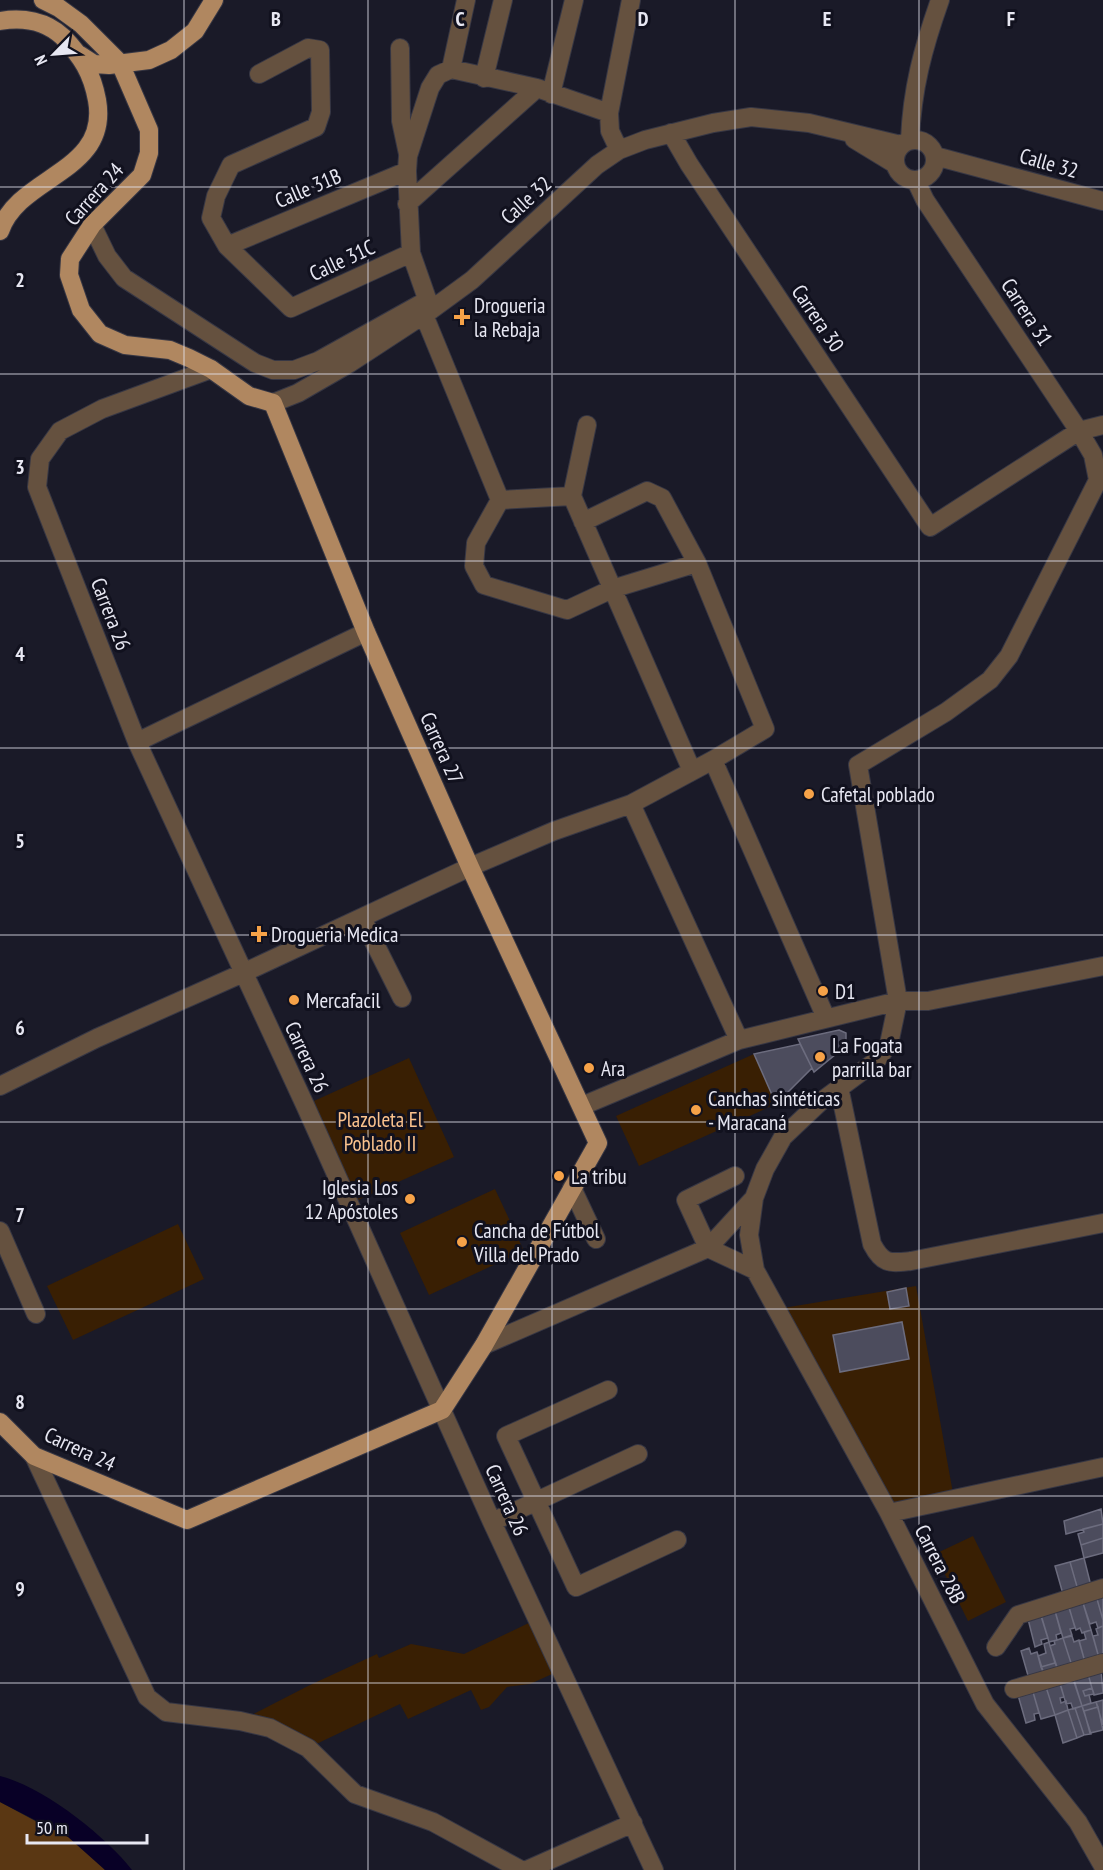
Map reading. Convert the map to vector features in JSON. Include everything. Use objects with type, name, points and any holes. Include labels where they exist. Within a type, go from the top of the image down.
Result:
[{"type":"main road","name":"Carrera 24","points":[[43,0],[81,24],[120,63],[149,130],[148,153],[141,175],[92,225],[70,259],[69,275],[81,310],[100,334],[125,345],[170,350],[211,369],[249,396],[273,403]]},
{"type":"main road","points":[[80,55],[94,64],[148,60],[171,50],[195,31],[214,0]]},
{"type":"main road","name":"Carrera 24","points":[[0,21],[28,20],[54,28],[80,55],[94,88],[99,113],[93,137],[83,155],[30,192],[4,220],[0,231]]},
{"type":"main road","name":"Carrera 27","points":[[273,403],[366,632],[470,867],[598,1143],[572,1188]]},
{"type":"main road","points":[[442,1410],[484,1345],[572,1188]]},
{"type":"main road","name":"Carrera 24","points":[[0,1422],[34,1456],[187,1520],[442,1410]]},
{"type":"street","points":[[451,69],[466,0]]},
{"type":"street","points":[[484,78],[503,0]]},
{"type":"street","points":[[407,204],[544,91],[574,0]]},
{"type":"street","points":[[619,150],[610,131],[609,113],[631,0]]},
{"type":"street","points":[[910,142],[929,145],[928,170],[902,176],[895,164],[895,157],[910,142],[918,67],[940,0]]},
{"type":"street","points":[[227,246],[211,218],[216,196],[231,165],[316,126],[321,112],[320,50],[308,48],[258,74]]},
{"type":"street","points":[[400,48],[401,121],[408,164],[407,204],[411,253],[427,309],[500,500]]},
{"type":"street","points":[[408,164],[430,87],[438,75],[451,69],[544,91],[609,113]]},
{"type":"street","name":"Calle 32","points":[[273,403],[306,388],[381,344],[427,309],[472,280],[597,165],[619,150],[671,133],[751,117],[809,123],[910,142]]},
{"type":"street","name":"Calle 32","points":[[840,130],[895,164]]},
{"type":"street","name":"Carrera 30","points":[[671,133],[688,164],[930,527],[1079,431]]},
{"type":"street","name":"Calle 31B","points":[[227,246],[408,164]]},
{"type":"street","name":"Calle 32","points":[[928,170],[983,168],[1103,201]]},
{"type":"street","name":"Carrera 31","points":[[898,1000],[858,765],[946,712],[990,680],[1009,656],[1098,480],[1093,454],[1079,431],[926,200],[928,170]]},
{"type":"street","points":[[92,225],[107,256],[124,278],[255,363],[273,370],[294,370],[318,361],[427,309]]},
{"type":"street","name":"Calle 31C","points":[[227,246],[291,308],[411,253]]},
{"type":"street","name":"Carrera 26","points":[[211,369],[102,409],[60,431],[40,459],[36,487],[137,742],[305,1105],[492,1522],[654,1870]]},
{"type":"street","points":[[587,425],[572,496],[692,771]]},
{"type":"street","points":[[1079,431],[1103,425]]},
{"type":"street","points":[[0,1086],[97,1038],[470,867],[554,831],[631,804],[765,729],[697,563],[662,498],[647,491],[583,522]]},
{"type":"street","points":[[500,500],[572,496]]},
{"type":"street","points":[[500,500],[476,543],[474,566],[484,585],[567,610],[612,589],[697,563]]},
{"type":"street","points":[[137,742],[366,632]]},
{"type":"street","points":[[713,760],[826,1018]]},
{"type":"street","points":[[631,804],[739,1040]]},
{"type":"street","points":[[362,918],[402,998]]},
{"type":"street","points":[[582,1106],[739,1040],[898,1000],[928,1001],[1103,966]]},
{"type":"street","points":[[484,1345],[708,1248],[754,1198],[765,1169],[783,1137],[839,1087],[876,1061],[889,1044],[898,1000]]},
{"type":"street","points":[[839,1087],[872,1244],[879,1257],[889,1263],[911,1261],[1103,1223]]},
{"type":"street","points":[[735,1176],[686,1200],[708,1248],[755,1270]]},
{"type":"street","points":[[572,1188],[596,1239]]},
{"type":"street","name":"Carrera 28B","points":[[754,1198],[748,1235],[755,1270],[890,1513],[985,1704],[1078,1822],[1103,1866]]},
{"type":"street","points":[[0,1231],[36,1314]]},
{"type":"street","points":[[608,1390],[506,1436],[576,1587],[677,1540]]},
{"type":"street","points":[[492,1522],[638,1454]]},
{"type":"street","points":[[34,1456],[147,1697],[166,1712],[240,1721],[270,1728],[308,1748],[355,1794],[432,1822],[521,1870]]},
{"type":"street","points":[[890,1513],[1103,1467]]},
{"type":"street","points":[[996,1647],[1018,1615],[1103,1588]]},
{"type":"street","points":[[1014,1689],[1103,1663]]},
{"type":"street","points":[[527,1870],[633,1823]]},
{"type":"green space","name":"Canchas sintéticas - Maracaná","points":[[754,1054],[776,1104],[639,1166],[616,1116]]},
{"type":"green space","name":"Plazoleta El Poblado II","points":[[409,1058],[454,1157],[349,1204],[305,1105]]},
{"type":"green space","name":"Cancha de Fútbol Villa del Prado","points":[[495,1189],[524,1251],[429,1295],[400,1233]]},
{"type":"green space","points":[[178,1224],[204,1279],[73,1340],[47,1286]]},
{"type":"green space","points":[[916,1286],[954,1499],[889,1513],[777,1309]]},
{"type":"green space","points":[[973,1536],[1006,1602],[968,1621],[935,1554]]},
{"type":"green space","points":[[537,1619],[561,1670],[530,1684],[507,1687],[489,1707],[481,1710],[471,1690],[408,1719],[400,1704],[308,1748],[240,1721],[377,1654],[379,1658],[411,1644],[464,1654]]},
{"type":"shaded area","points":[[0,1776],[35,1790],[72,1814],[106,1842],[132,1870],[105,1870],[68,1837],[0,1802]]},
{"type":"shaded area","points":[[0,1802],[39,1823],[81,1838],[105,1870],[0,1870]]},
{"type":"building","name":"La Fogata parrilla bar","points":[[839,1030],[846,1033],[846,1046],[814,1072],[798,1039]]},
{"type":"building","points":[[800,1044],[812,1068],[776,1104],[754,1054]]},
{"type":"building","points":[[906,1288],[909,1306],[890,1309],[887,1292]]},
{"type":"building","points":[[902,1322],[909,1359],[840,1372],[833,1335]]},
{"type":"building","points":[[1101,1509],[1103,1524],[1066,1534],[1064,1521]]},
{"type":"building","points":[[1103,1524],[1103,1538],[1081,1545],[1078,1534],[1084,1532],[1083,1529]]},
{"type":"building","points":[[1103,1538],[1103,1553],[1084,1558],[1081,1545]]},
{"type":"building","points":[[1084,1558],[1091,1586],[1078,1590],[1070,1562]]},
{"type":"building","points":[[1070,1562],[1078,1590],[1063,1594],[1055,1566]]},
{"type":"building","points":[[1103,1597],[1103,1620],[1097,1599]]},
{"type":"building","points":[[1097,1599],[1103,1620],[1103,1626],[1098,1628],[1096,1622],[1090,1624],[1083,1603]]},
{"type":"building","points":[[1083,1603],[1091,1630],[1082,1633],[1080,1628],[1076,1630],[1069,1608]]},
{"type":"building","points":[[1069,1607],[1075,1628],[1070,1629],[1072,1635],[1063,1638],[1055,1611]]},
{"type":"building","points":[[1055,1611],[1061,1633],[1056,1635],[1057,1640],[1049,1642],[1041,1616]]},
{"type":"building","points":[[1041,1615],[1048,1638],[1041,1640],[1042,1644],[1035,1647],[1028,1619]]},
{"type":"building","points":[[1103,1626],[1103,1657],[1099,1658],[1093,1636],[1098,1635],[1096,1629]]},
{"type":"building","points":[[1091,1630],[1099,1658],[1085,1662],[1079,1641],[1086,1639],[1084,1632]]},
{"type":"building","points":[[1072,1636],[1074,1642],[1079,1640],[1085,1662],[1072,1666],[1063,1638]]},
{"type":"building","points":[[1063,1638],[1072,1666],[1058,1670],[1050,1646],[1055,1644],[1054,1641]]},
{"type":"building","points":[[1049,1642],[1055,1663],[1041,1667],[1038,1656],[1046,1653],[1044,1644]]},
{"type":"building","points":[[1029,1648],[1031,1654],[1037,1652],[1044,1674],[1029,1679],[1021,1651]]},
{"type":"building","points":[[1055,1663],[1058,1670],[1044,1674],[1041,1667]]},
{"type":"building","points":[[1101,1670],[1103,1693],[1094,1695],[1088,1674]]},
{"type":"building","points":[[1088,1674],[1092,1688],[1083,1691],[1085,1696],[1089,1695],[1091,1703],[1082,1706],[1074,1680]]},
{"type":"building","points":[[1073,1679],[1082,1706],[1073,1709],[1071,1703],[1066,1704],[1060,1683]]},
{"type":"building","points":[[1060,1684],[1064,1697],[1060,1698],[1061,1703],[1066,1701],[1068,1710],[1055,1715],[1046,1687]]},
{"type":"building","points":[[1046,1687],[1055,1715],[1041,1719],[1033,1692]]},
{"type":"building","points":[[1092,1688],[1094,1694],[1085,1696],[1083,1691]]},
{"type":"building","points":[[1033,1692],[1039,1713],[1034,1714],[1035,1720],[1026,1723],[1018,1695]]},
{"type":"building","points":[[1103,1700],[1103,1725],[1096,1702]]},
{"type":"building","points":[[1096,1702],[1098,1707],[1084,1711],[1082,1706]]},
{"type":"building","points":[[1082,1706],[1091,1734],[1084,1735],[1075,1708]]},
{"type":"building","points":[[1098,1707],[1103,1730],[1090,1733],[1084,1711]]},
{"type":"building","points":[[1075,1708],[1084,1735],[1077,1738],[1068,1710]]},
{"type":"building","points":[[1068,1710],[1077,1738],[1063,1743],[1055,1715]]},
{"type":"place","name":"Drogueria la Rebaja","points":[[462,317]]},
{"type":"place","name":"Cafetal poblado","points":[[809,794]]},
{"type":"place","name":"Drogueria Medica","points":[[259,934]]},
{"type":"place","name":"D1","points":[[823,991]]},
{"type":"place","name":"Mercafacil","points":[[294,1000]]},
{"type":"place","name":"La Fogata parrilla bar","points":[[820,1057]]},
{"type":"place","name":"Ara","points":[[589,1068]]},
{"type":"place","name":"Canchas sintéticas - Maracaná","points":[[696,1110]]},
{"type":"place","name":"La tribu","points":[[559,1176]]},
{"type":"place","name":"Iglesia Los 12 Apóstoles","points":[[410,1199]]},
{"type":"place","name":"Cancha de Fútbol Villa del Prado","points":[[462,1242]]}]
